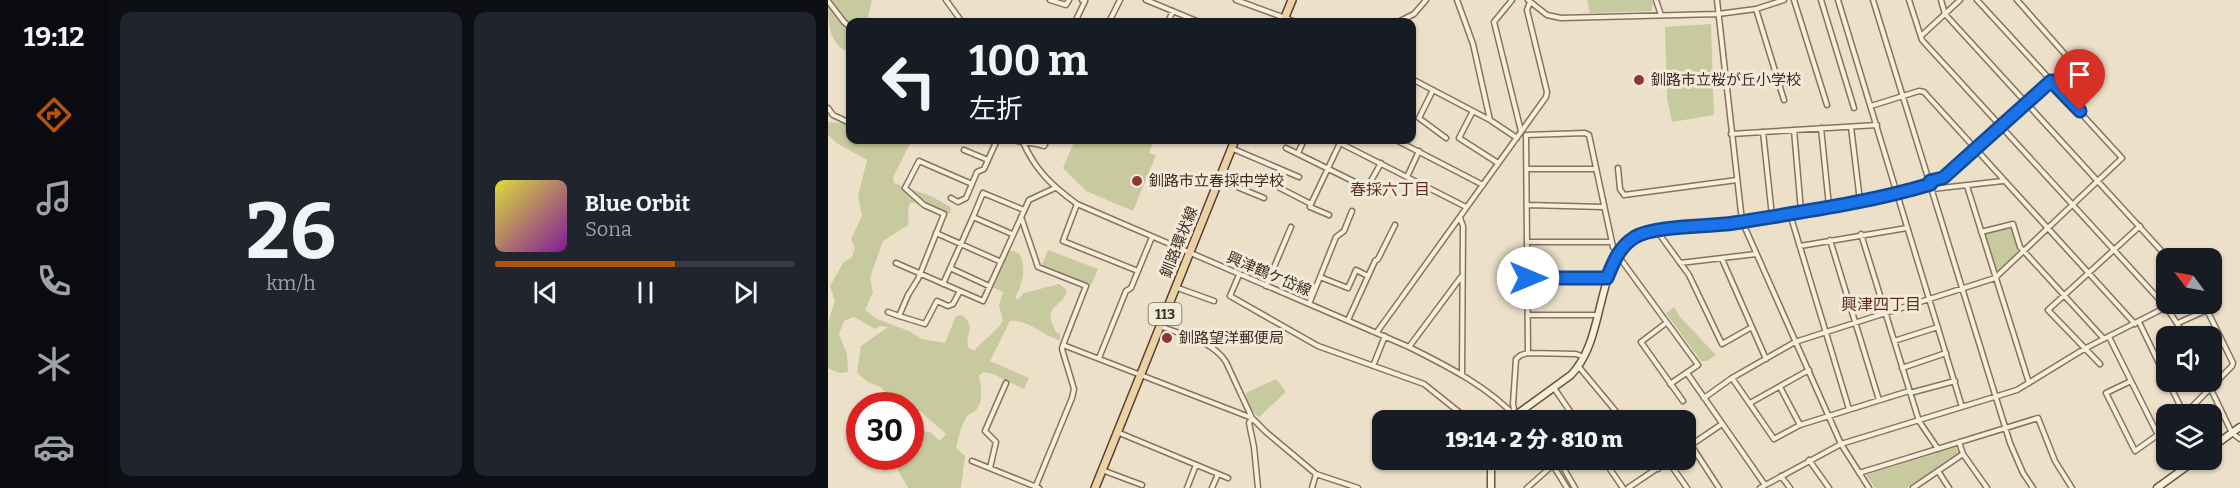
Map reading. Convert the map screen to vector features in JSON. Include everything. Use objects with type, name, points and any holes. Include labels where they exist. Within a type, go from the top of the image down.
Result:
[{"type":"main road","points":[[1285,18],[1292,0]]},
{"type":"main road","name":"釧路環状線","points":[[1095,488],[1234,144]]},
{"type":"street","points":[[946,0],[959,18]]},
{"type":"street","points":[[1050,0],[1066,5],[1068,0]]},
{"type":"street","points":[[1077,18],[1085,1],[1082,0]]},
{"type":"street","points":[[1111,18],[1120,0]]},
{"type":"street","points":[[1146,0],[1190,18]]},
{"type":"street","points":[[1236,0],[1279,18]]},
{"type":"street","points":[[1406,18],[1414,14],[1426,0]]},
{"type":"street","points":[[1457,0],[1473,44],[1490,120]]},
{"type":"street","points":[[1512,0],[1494,22],[1519,134]]},
{"type":"street","points":[[1656,0],[1661,15]]},
{"type":"street","points":[[1717,0],[1742,221],[1841,444],[1869,488]]},
{"type":"street","points":[[1529,1],[1536,9],[1554,18],[1718,14],[1756,9],[1784,0]]},
{"type":"street","points":[[1794,0],[1827,105]]},
{"type":"street","points":[[1821,0],[1854,108]]},
{"type":"street","points":[[1838,0],[1962,407]]},
{"type":"street","points":[[1873,0],[2015,457],[2032,488]]},
{"type":"street","points":[[1909,0],[1922,40],[2156,296]]},
{"type":"street","points":[[1941,0],[1945,14],[2159,248]]},
{"type":"street","points":[[1921,36],[1960,0]]},
{"type":"street","points":[[1704,398],[1732,378],[1796,342],[1995,278],[2122,158],[1977,0]]},
{"type":"street","points":[[1524,410],[1579,367],[1598,315],[1607,278],[1617,254],[1635,237],[1657,231],[1742,221],[1897,194],[1931,185],[1943,178],[2070,63],[2070,60],[2017,0]]},
{"type":"street","points":[[828,1],[846,24]]},
{"type":"street","points":[[1377,332],[1546,97],[1547,92],[1527,10],[1529,1]]},
{"type":"street","points":[[1756,9],[1784,100]]},
{"type":"street","points":[[1170,18],[1173,11]]},
{"type":"street","points":[[1416,81],[1519,134],[1585,133],[1589,135],[1613,247],[1698,364],[1670,384]]},
{"type":"street","points":[[1433,90],[1419,118],[1446,138]]},
{"type":"street","points":[[1871,106],[1919,91],[1924,92],[2137,323],[2156,358]]},
{"type":"street","points":[[828,108],[833,115],[846,121]]},
{"type":"street","points":[[1473,111],[1459,138],[1498,163]]},
{"type":"street","points":[[1731,134],[1877,125]]},
{"type":"street","points":[[1851,127],[1860,201]]},
{"type":"street","points":[[1821,128],[1830,206]]},
{"type":"street","points":[[1794,130],[1801,211]]},
{"type":"street","points":[[1763,132],[1772,216]]},
{"type":"street","points":[[1526,135],[1528,353]]},
{"type":"street","points":[[951,198],[958,202],[966,198],[977,172],[984,169],[995,144]]},
{"type":"street","name":"興津鶴ケ岱線","points":[[1023,144],[1035,166],[1055,188],[1077,204],[1410,347],[1462,374],[1492,396],[1506,410]]},
{"type":"street","points":[[1298,153],[1302,144]]},
{"type":"street","points":[[1311,204],[1339,144]]},
{"type":"street","points":[[1342,144],[1467,207]]},
{"type":"street","points":[[1404,144],[1483,185]]},
{"type":"street","points":[[1286,147],[1367,188],[1381,163]]},
{"type":"street","points":[[1232,148],[1299,177]]},
{"type":"street","points":[[964,150],[988,160]]},
{"type":"street","points":[[1407,177],[1419,151]]},
{"type":"street","points":[[899,316],[921,273],[944,214],[924,205],[905,188],[919,161],[972,184]]},
{"type":"street","points":[[1618,168],[1620,189],[1624,195],[1737,180]]},
{"type":"street","points":[[1527,169],[1596,169]]},
{"type":"street","points":[[1218,180],[1264,198]]},
{"type":"street","points":[[1931,185],[1967,186],[2004,180]]},
{"type":"street","points":[[1276,186],[1311,204],[1310,207],[1329,215]]},
{"type":"street","points":[[1967,186],[2029,382]]},
{"type":"street","points":[[896,263],[982,301],[1029,200],[1055,188]]},
{"type":"street","points":[[944,284],[983,193],[1024,210]]},
{"type":"street","points":[[1077,204],[1063,241],[1138,271]]},
{"type":"street","points":[[1528,205],[1603,207]]},
{"type":"street","points":[[1309,304],[1336,237],[1344,231],[1352,211]]},
{"type":"street","points":[[1789,213],[1849,409]]},
{"type":"street","points":[[972,217],[1012,234]]},
{"type":"street","points":[[1460,217],[1463,226],[1462,374]]},
{"type":"street","points":[[972,461],[1036,488],[1074,389],[1062,349],[1086,286],[1038,267],[1021,218]]},
{"type":"street","points":[[1981,232],[2013,224],[2020,247],[2104,339]]},
{"type":"street","points":[[1348,320],[1375,261],[1395,225]]},
{"type":"street","points":[[2100,364],[2048,310],[2140,226]]},
{"type":"street","points":[[1266,286],[1291,227]]},
{"type":"street","points":[[1800,246],[1861,234],[1908,228]]},
{"type":"street","points":[[1657,231],[1689,275],[1722,344],[1752,327]]},
{"type":"street","points":[[936,233],[999,261]]},
{"type":"street","points":[[1861,234],[1918,420],[1938,449]]},
{"type":"street","points":[[1099,358],[1126,291],[1131,288],[1152,237]]},
{"type":"street","points":[[1830,240],[1879,400]]},
{"type":"street","points":[[1528,243],[1612,242]]},
{"type":"street","points":[[1680,263],[1756,254]]},
{"type":"street","points":[[1722,259],[1766,359]]},
{"type":"street","points":[[950,268],[989,286]]},
{"type":"street","points":[[1320,277],[1348,288],[1356,270],[1368,276]]},
{"type":"street","points":[[1239,275],[1230,296],[1318,346],[1424,384],[1456,410]]},
{"type":"street","points":[[1410,347],[1462,276]]},
{"type":"street","points":[[1528,278],[1607,278]]},
{"type":"street","points":[[1175,286],[1214,302]]},
{"type":"street","points":[[888,312],[926,324],[937,302],[948,306],[953,304],[960,291]]},
{"type":"street","points":[[2178,323],[2207,310],[2215,326]]},
{"type":"street","points":[[1687,373],[1762,487],[1841,444],[1997,398],[2084,349],[2156,314]]},
{"type":"street","points":[[2171,314],[2180,326]]},
{"type":"street","points":[[1529,315],[1598,315]]},
{"type":"street","points":[[1666,322],[1641,342],[1683,402]]},
{"type":"street","points":[[1160,326],[1212,347],[1221,354],[1252,418]]},
{"type":"street","points":[[1893,341],[1938,327]]},
{"type":"street","points":[[1373,366],[1385,336]]},
{"type":"street","points":[[2109,337],[2156,431]]},
{"type":"street","points":[[2222,341],[2233,363],[2222,376]]},
{"type":"street","points":[[1063,345],[1252,418],[1316,474],[1345,486],[1358,488]]},
{"type":"street","points":[[1513,410],[1516,359],[1521,355],[1528,353],[1576,354],[1584,357]]},
{"type":"street","points":[[1902,368],[1946,353]]},
{"type":"street","points":[[1579,367],[1614,410]]},
{"type":"street","points":[[1750,403],[1809,370]]},
{"type":"street","points":[[1732,378],[1774,439],[1800,424],[1879,400],[1954,381]]},
{"type":"street","points":[[2132,381],[2106,393],[2135,451],[2156,436]]},
{"type":"street","points":[[990,468],[996,442],[985,431],[1006,383]]},
{"type":"street","points":[[1553,387],[1569,410]]},
{"type":"street","points":[[1780,387],[1800,424]]},
{"type":"street","points":[[2195,404],[2207,392]]},
{"type":"street","points":[[2213,392],[2232,433],[2240,439]]},
{"type":"street","points":[[1252,418],[1249,423],[1258,488]]},
{"type":"street","points":[[1859,473],[2038,418],[2055,461],[2073,488]]},
{"type":"street","points":[[1696,442],[1722,424]]},
{"type":"street","points":[[2222,440],[2240,427]]},
{"type":"street","points":[[1117,432],[1228,478]]},
{"type":"street","points":[[1959,442],[1963,454],[1987,488]]},
{"type":"street","points":[[1913,488],[1963,454]]},
{"type":"street","points":[[1696,458],[1719,488]]},
{"type":"street","points":[[1809,460],[1829,488]]},
{"type":"street","points":[[1187,488],[1196,465]]},
{"type":"street","points":[[1102,470],[1142,485]]},
{"type":"street","points":[[1490,470],[1491,488]]},
{"type":"street","points":[[1527,488],[1549,470]]},
{"type":"street","points":[[1556,470],[1567,488]]},
{"type":"street","points":[[1565,470],[1575,488]]},
{"type":"street","points":[[1611,470],[1623,488]]},
{"type":"street","points":[[1628,488],[1656,470]]},
{"type":"street","points":[[1676,470],[1687,488]]},
{"type":"street","points":[[2157,488],[2182,470]]},
{"type":"street","points":[[1938,471],[1949,488]]},
{"type":"street","points":[[1212,488],[1218,474]]},
{"type":"street","points":[[1312,488],[1316,474]]},
{"type":"street","points":[[1781,476],[1790,488]]},
{"type":"green space","points":[[828,0],[872,0],[868,18],[846,18],[846,51],[833,38],[829,24]]},
{"type":"green space","points":[[1587,0],[1652,0],[1653,4],[1651,11],[1590,13]]},
{"type":"green space","points":[[1711,24],[1714,115],[1672,122],[1667,98],[1665,27]]},
{"type":"green space","points":[[828,122],[846,124],[846,144],[910,144],[893,177],[894,183],[933,197],[950,207],[951,213],[947,213],[926,202],[910,203],[908,225],[883,241],[870,278],[873,292],[865,310],[877,319],[909,331],[922,339],[945,343],[956,316],[962,315],[970,327],[968,347],[974,351],[1003,321],[999,305],[1003,292],[992,287],[1009,250],[1019,253],[1023,265],[1022,281],[1015,298],[1018,299],[1024,293],[1059,284],[1067,290],[1051,316],[1056,332],[1060,334],[1060,340],[1030,325],[1010,321],[990,361],[1029,378],[1024,389],[993,374],[983,372],[979,376],[981,393],[979,406],[968,415],[960,431],[956,448],[965,456],[961,488],[908,488],[898,470],[924,470],[924,431],[930,432],[940,441],[946,434],[924,415],[924,392],[886,392],[857,373],[861,346],[888,327],[880,326],[875,329],[854,317],[844,321],[839,334],[847,354],[848,372],[839,373],[828,368],[828,323],[835,301],[830,286],[843,263],[852,257],[855,248],[851,239],[862,216],[858,196],[867,160],[838,144],[828,135]]},
{"type":"green space","points":[[1073,144],[1152,144],[1149,153],[1156,155],[1133,211],[1086,191],[1063,168]]},
{"type":"green space","points":[[2011,226],[2018,252],[1999,271],[1995,270],[1984,234]]},
{"type":"green space","points":[[1048,250],[1098,269],[1091,285],[1042,265]]},
{"type":"green space","points":[[1674,307],[1680,317],[1716,355],[1707,361],[1701,361],[1666,313]]},
{"type":"green space","points":[[1276,379],[1286,392],[1259,417],[1250,406],[1246,393]]},
{"type":"green space","points":[[1956,447],[1959,453],[1907,488],[1875,488],[1866,475]]},
{"type":"place","name":"釧路市立桜が丘小学校","points":[[1639,80]]},
{"type":"place","name":"釧路市立春採中学校","points":[[1137,181]]},
{"type":"place","name":"釧路望洋郵便局","points":[[1167,338]]},
{"type":"district","name":"春採六丁目","points":[[1390,189]]},
{"type":"district","name":"興津四丁目","points":[[1881,304]]},
{"type":"route","points":[[1528,278],[1607,278],[1618,252],[1628,242],[1643,233],[1734,223],[1897,194],[1931,184],[1930,181],[1943,178],[2051,81],[2080,111]]}]
